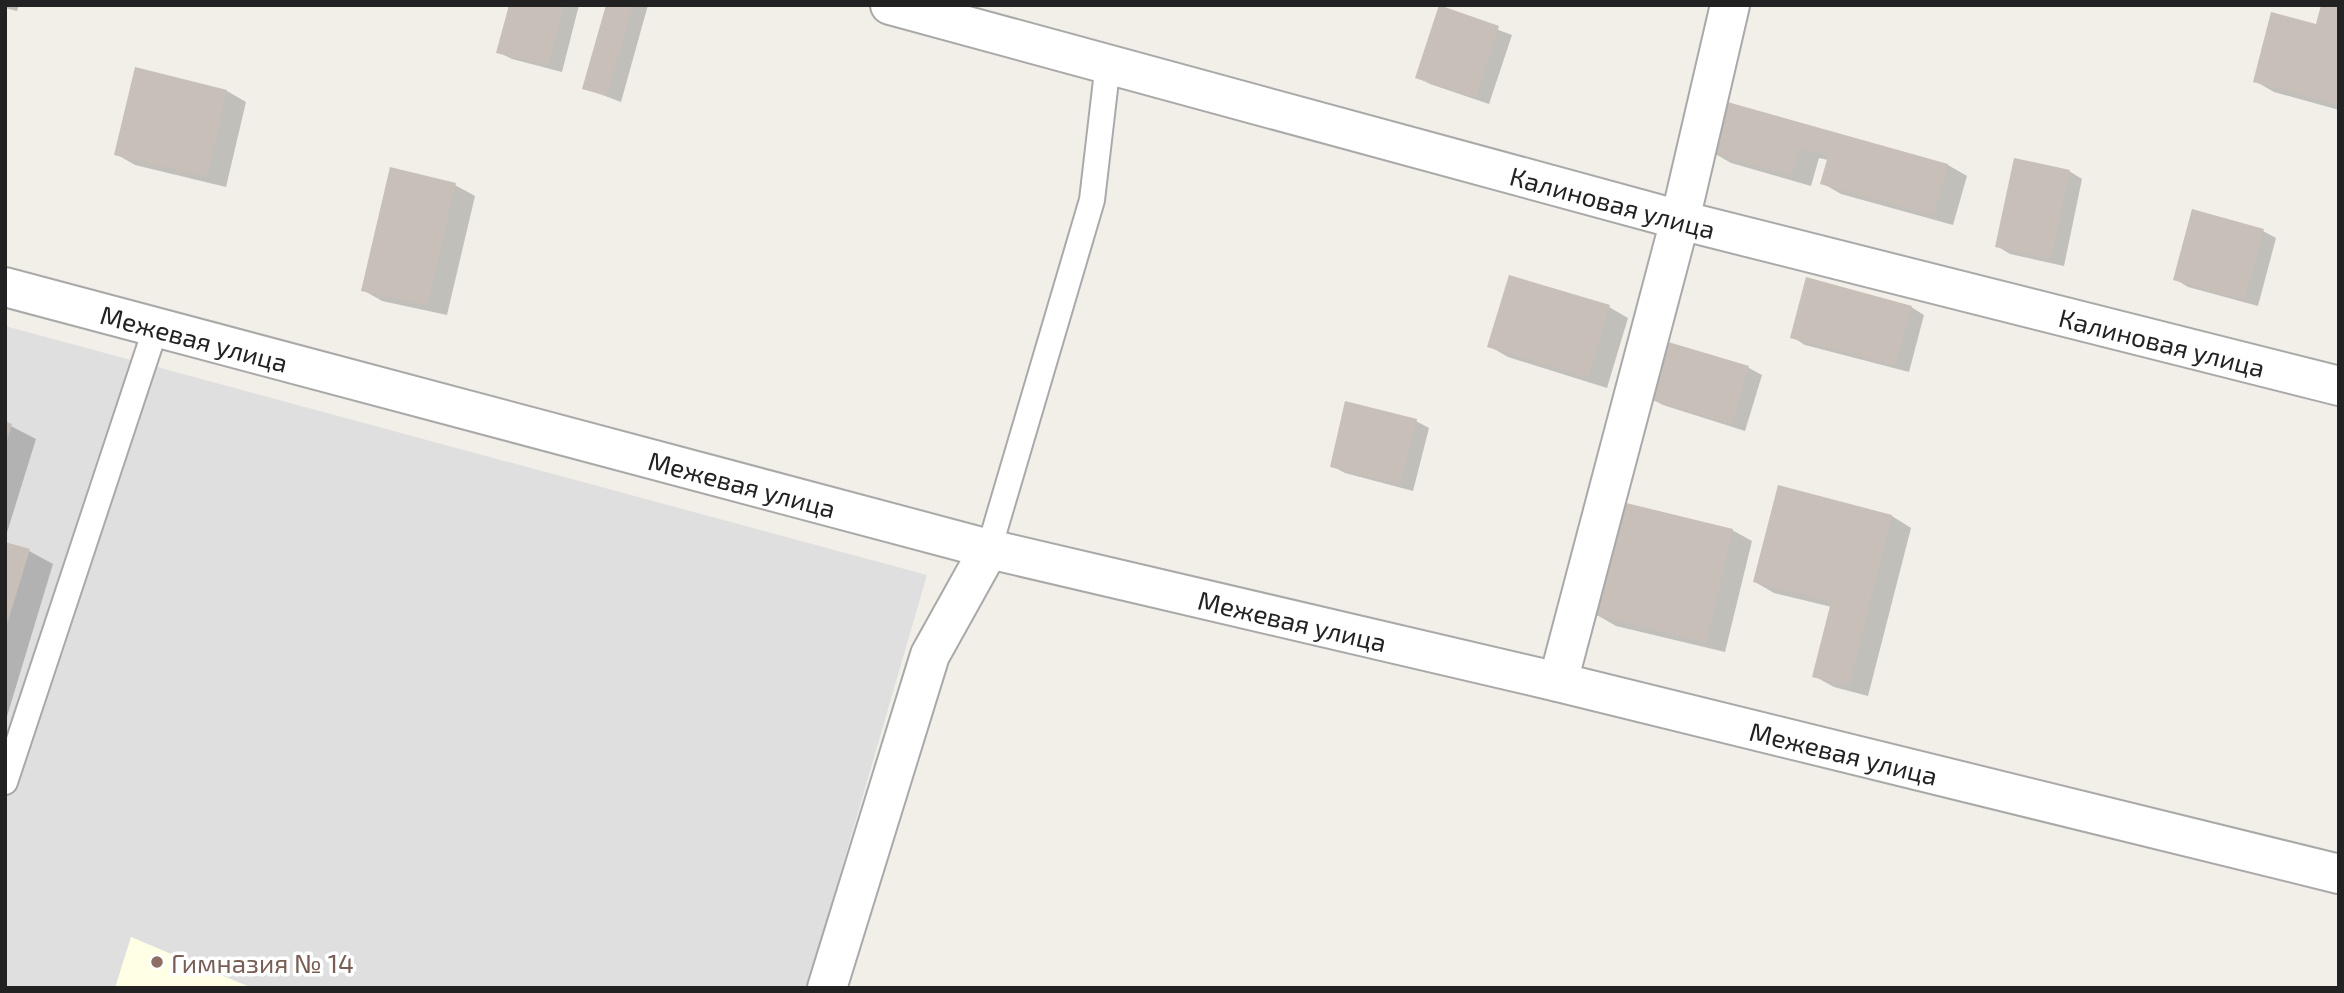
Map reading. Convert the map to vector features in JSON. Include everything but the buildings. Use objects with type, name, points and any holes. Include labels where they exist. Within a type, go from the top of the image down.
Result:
[{"type":"street","name":"Калиновая улица","points":[[890,5],[1681,220],[2339,386]]},
{"type":"street","points":[[1558,682],[1681,220],[1730,5]]},
{"type":"street","name":"Межевая улица","points":[[5,287],[989,548],[1558,682],[2339,874]]},
{"type":"street","points":[[827,988],[930,655],[989,548]]},
{"type":"lane","points":[[989,548],[1093,200],[1108,63]]},
{"type":"lane","points":[[5,782],[156,327]]},
{"type":"shaded area","points":[[5,326],[927,575],[807,988],[5,988]]},
{"type":"shaded area","name":"Гимназия № 14","points":[[131,937],[252,988],[115,988]]},
{"type":"place","name":"Гимназия № 14","points":[[157,962]]}]
